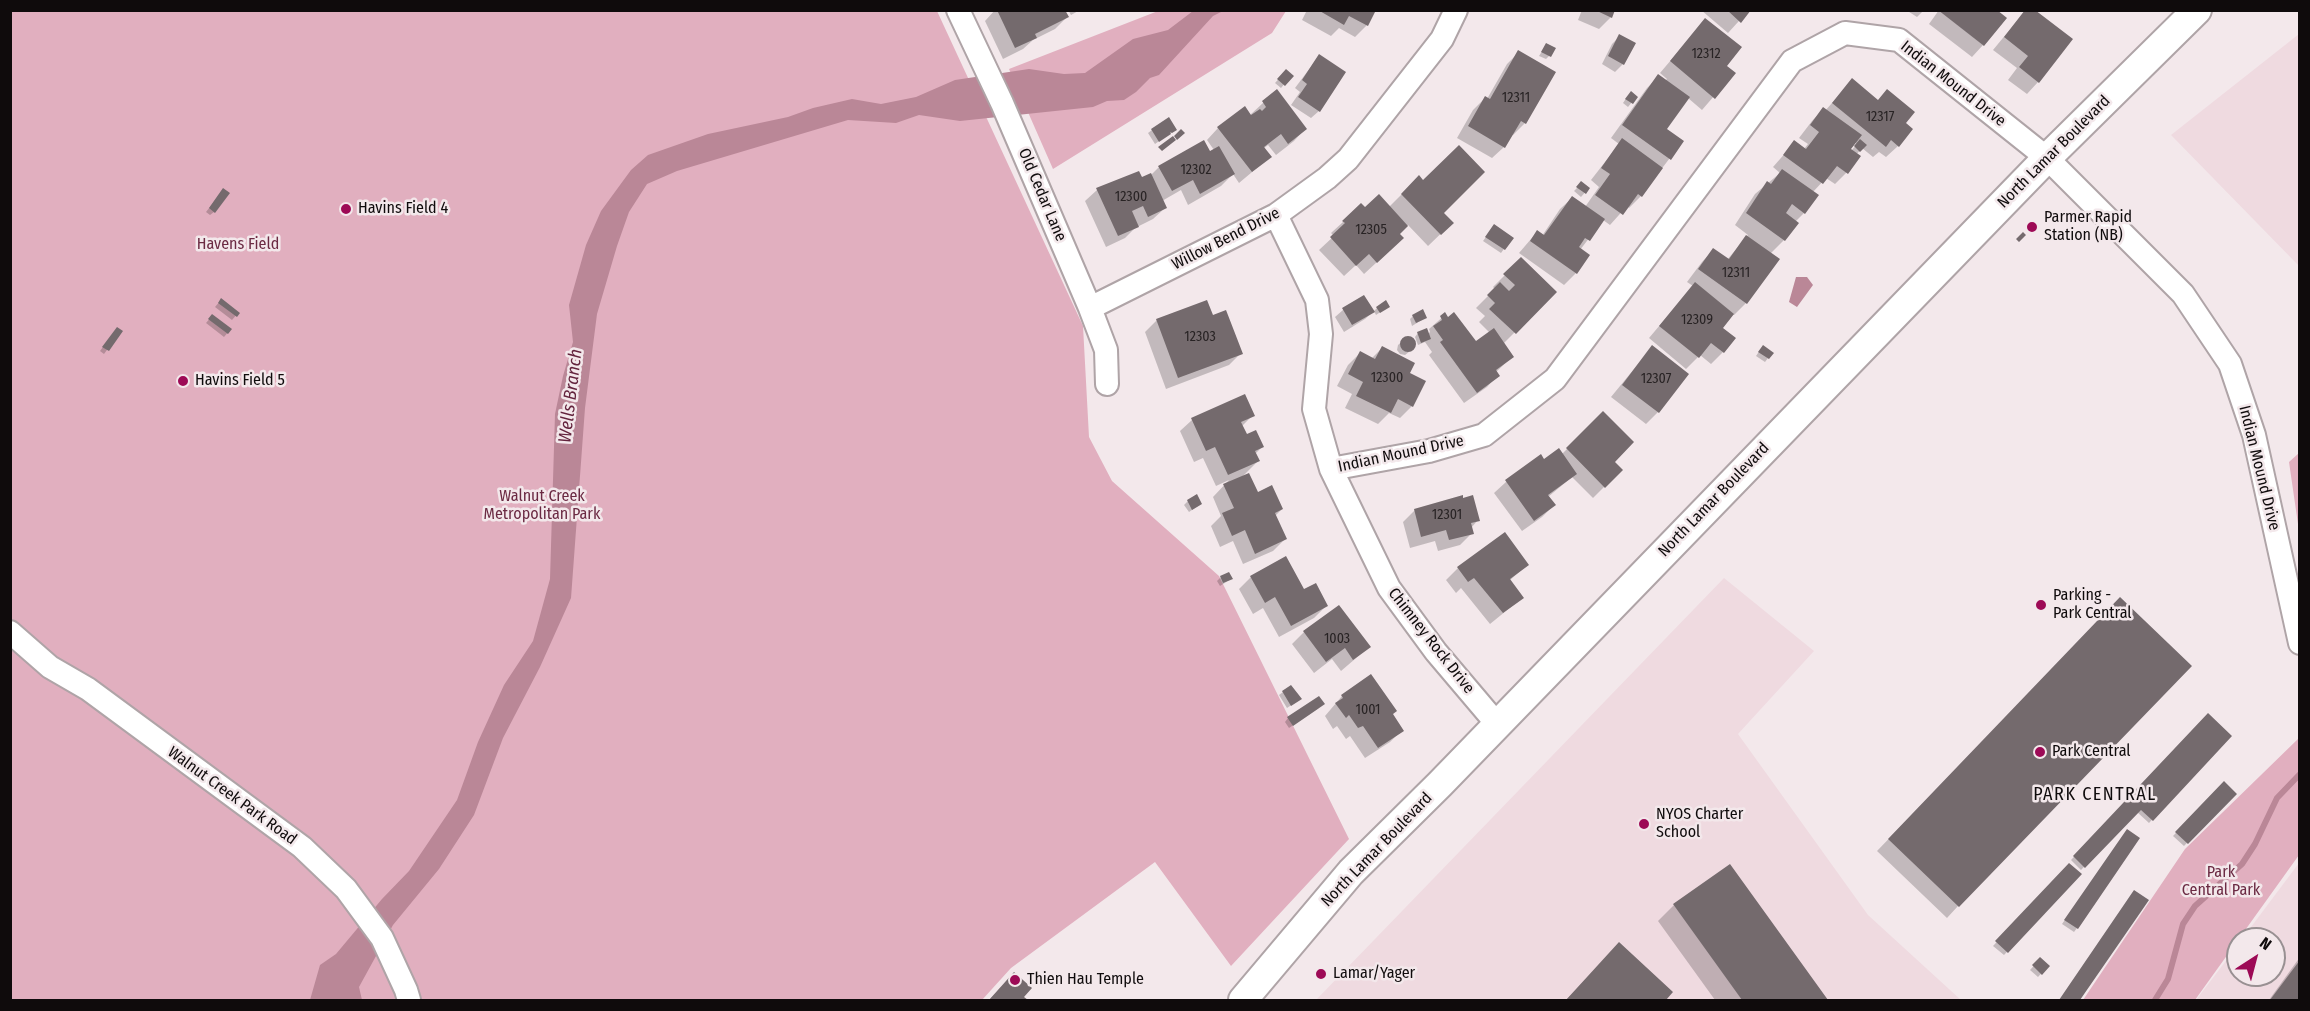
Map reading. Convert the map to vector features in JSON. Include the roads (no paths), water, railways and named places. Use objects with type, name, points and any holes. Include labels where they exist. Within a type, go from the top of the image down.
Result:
[{"type":"main road","name":"North Lamar Boulevard","points":[[1243,1000],[1351,872],[2047,158],[2197,10]]},
{"type":"street","name":"Old Cedar Lane","points":[[958,10],[1002,103],[1090,308],[1106,350],[1107,384]]},
{"type":"street","name":"Willow Bend Drive","points":[[1090,308],[1276,215],[1327,178],[1348,159],[1443,39],[1456,10]]},
{"type":"street","name":"Indian Mound Drive","points":[[1331,469],[1429,451],[1484,435],[1555,379],[1792,61],[1845,33],[1899,40],[2047,158],[2183,294],[2230,364],[2254,435],[2300,643]]},
{"type":"street","name":"Chimney Rock Drive","points":[[1276,215],[1317,300],[1321,334],[1314,409],[1331,469],[1389,588],[1436,652],[1497,724]]},
{"type":"street","name":"Walnut Creek Park Road","points":[[10,632],[50,667],[88,689],[302,847],[346,890],[382,938],[409,1000]]},
{"type":"water","name":"Wells Branch","points":[[1193,11],[1223,11],[1213,16],[1159,75],[1150,78],[1124,100],[1107,101],[1093,107],[960,121],[919,115],[896,123],[848,120],[677,171],[647,184],[629,212],[597,314],[585,408],[571,598],[540,667],[503,738],[474,815],[439,869],[393,925],[359,987],[362,1000],[310,1000],[320,965],[336,954],[409,871],[457,800],[478,742],[504,685],[533,641],[550,579],[555,414],[573,342],[569,305],[586,245],[601,211],[631,170],[648,155],[708,134],[788,117],[813,108],[852,99],[881,104],[916,97],[955,80],[1029,69],[1064,74],[1085,73],[1133,39],[1168,30]]},
{"type":"water","points":[[1796,277],[1807,277],[1813,285],[1797,307],[1789,302]]},
{"type":"waterway","points":[[2155,1000],[2168,979],[2183,924],[2195,906],[2242,864],[2255,844],[2277,798],[2300,774]]},
{"type":"place","name":"Havins Field 4","points":[[346,209]]},
{"type":"place","name":"Parmer Rapid Station (NB)","points":[[2032,227]]},
{"type":"place","name":"Havins Field 5","points":[[183,381]]},
{"type":"place","name":"Parking - Park Central","points":[[2041,605]]},
{"type":"place","name":"Park Central","points":[[2040,752]]},
{"type":"place","name":"NYOS Charter School","points":[[1644,824]]},
{"type":"place","name":"Lamar/Yager","points":[[1321,974]]},
{"type":"place","name":"Thien Hau Temple","points":[[1015,980]]},
{"type":"district","name":"PARK CENTRAL","points":[[2095,795]]},
{"type":"park label","name":"Havens Field","points":[[238,245]]},
{"type":"park label","name":"Walnut Creek Metropolitan Park","points":[[542,506]]},
{"type":"park label","name":"Park Central Park","points":[[2221,882]]}]
